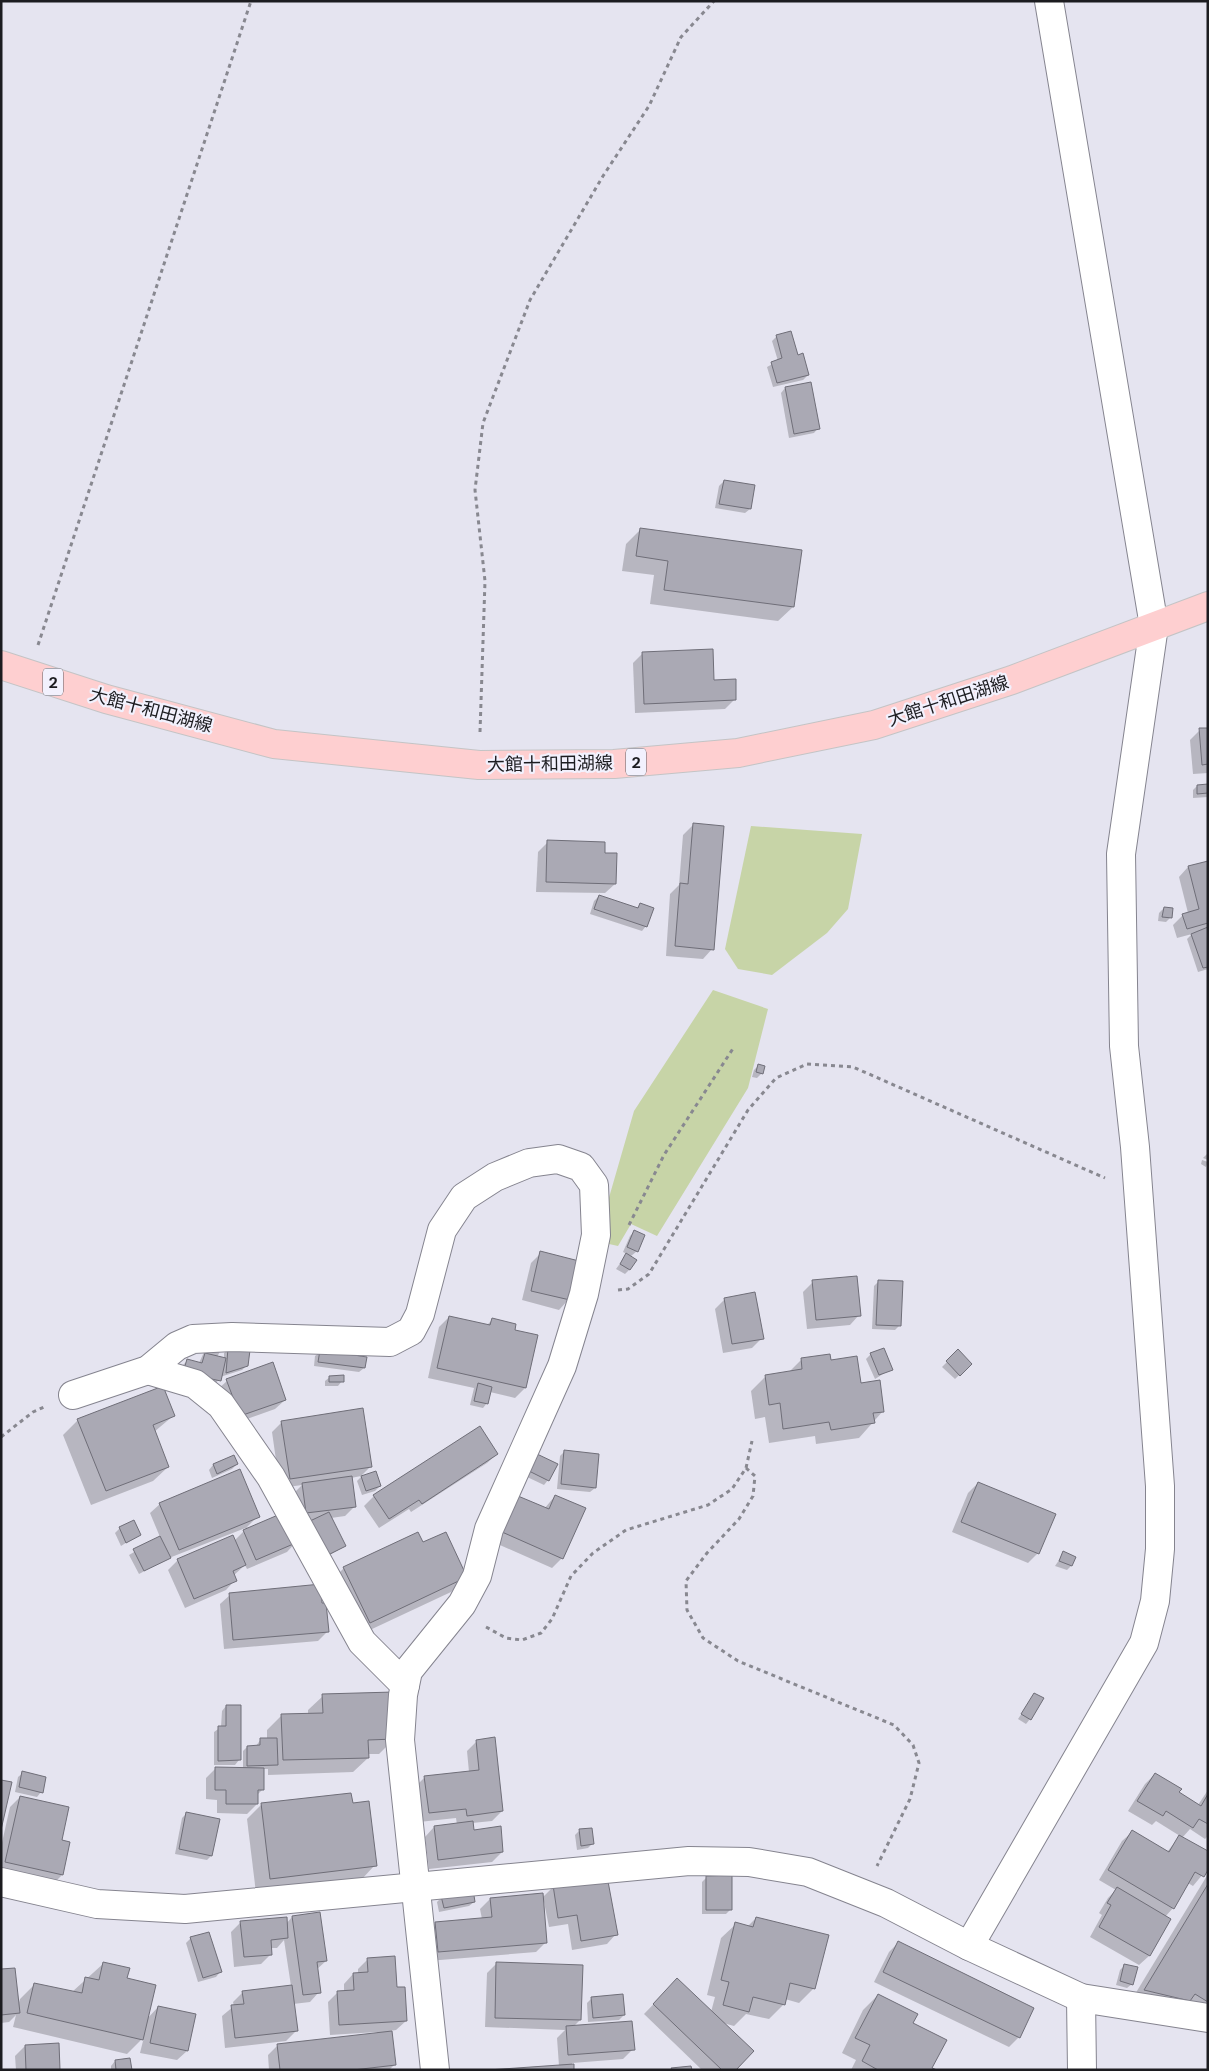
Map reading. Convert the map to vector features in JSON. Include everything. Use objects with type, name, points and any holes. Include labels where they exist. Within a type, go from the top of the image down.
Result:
[{"type":"main road","name":"大館十和田湖線","points":[[1,665],[106,699],[274,744],[479,765],[614,764],[738,753],[874,725],[1012,680],[1208,606]]},
{"type":"street","points":[[969,1946],[1144,1643],[1155,1601],[1160,1549],[1160,1486],[1138,1192],[1124,1046],[1121,854],[1154,626],[1049,1]]},
{"type":"street","points":[[73,1395],[148,1370],[177,1346],[193,1339],[232,1337],[390,1342],[411,1331],[420,1314],[442,1230],[464,1197],[495,1177],[529,1163],[558,1159],[581,1167],[594,1185],[596,1235],[584,1294],[562,1366],[489,1529],[477,1576],[456,1612],[408,1671],[405,1685],[400,1740],[434,2070]]},
{"type":"street","points":[[148,1370],[195,1384],[221,1405],[271,1477],[362,1642],[405,1685]]},
{"type":"street","points":[[1,1882],[97,1904],[185,1909],[689,1861],[750,1862],[808,1872],[864,1894],[969,1946],[1081,1998],[1208,2018]]},
{"type":"street","points":[[1081,1998],[1082,2070]]},
{"type":"path","points":[[28,674],[251,1]]},
{"type":"path","points":[[479,765],[485,581],[475,490],[483,423],[530,300],[603,176],[649,106],[681,37],[714,1]]},
{"type":"path","points":[[625,1230],[664,1156],[734,1047]]},
{"type":"path","points":[[584,1294],[628,1289],[649,1274],[748,1110],[776,1078],[807,1064],[853,1067],[1138,1192]]},
{"type":"path","points":[[1,1436],[33,1412],[73,1395]]},
{"type":"path","points":[[456,1612],[506,1638],[522,1640],[541,1634],[552,1618],[571,1576],[593,1553],[626,1530],[708,1505],[732,1489],[746,1468],[752,1441]]},
{"type":"path","points":[[746,1468],[755,1476],[753,1496],[739,1519],[707,1553],[686,1581],[687,1610],[703,1638],[738,1661],[894,1725],[913,1745],[919,1763],[910,1799],[864,1894]]},
{"type":"green space","points":[[751,826],[862,834],[848,909],[827,933],[772,975],[738,969],[725,949]]},
{"type":"green space","points":[[713,990],[768,1009],[748,1088],[657,1236],[631,1224],[618,1246],[609,1244],[605,1228],[608,1201],[634,1111]]},
{"type":"building","points":[[791,331],[798,355],[803,353],[809,375],[777,383],[771,362],[782,358],[776,335]]},
{"type":"building","points":[[811,382],[820,429],[794,434],[785,387]]},
{"type":"building","points":[[724,480],[755,485],[751,509],[719,504]]},
{"type":"building","points":[[640,528],[802,550],[794,607],[664,590],[668,561],[636,556]]},
{"type":"building","points":[[713,649],[714,680],[736,679],[736,700],[644,704],[642,652]]},
{"type":"building","points":[[1199,728],[1208,728],[1208,764],[1202,765]]},
{"type":"building","points":[[1208,784],[1208,793],[1197,794],[1197,785]]},
{"type":"building","points":[[693,823],[724,826],[714,950],[675,946],[680,883],[688,884]]},
{"type":"building","points":[[547,840],[605,842],[605,853],[617,853],[616,884],[546,882]]},
{"type":"building","points":[[1208,861],[1208,923],[1187,929],[1182,914],[1199,909],[1188,866]]},
{"type":"building","points":[[599,895],[638,908],[640,903],[654,908],[647,927],[594,909]]},
{"type":"building","points":[[1164,907],[1173,908],[1172,918],[1162,917]]},
{"type":"building","points":[[1208,927],[1208,967],[1203,968],[1191,934]]},
{"type":"building","points":[[758,1064],[765,1066],[763,1074],[756,1072]]},
{"type":"building","points":[[634,1230],[645,1235],[638,1252],[627,1247]]},
{"type":"building","points":[[540,1251],[579,1261],[570,1300],[531,1291]]},
{"type":"building","points":[[626,1253],[637,1260],[630,1270],[620,1264]]},
{"type":"building","points":[[857,1276],[861,1316],[816,1320],[812,1280]]},
{"type":"building","points":[[878,1280],[903,1281],[901,1326],[876,1325]]},
{"type":"building","points":[[755,1292],[764,1339],[732,1344],[724,1298]]},
{"type":"building","points":[[449,1316],[490,1325],[492,1318],[516,1324],[515,1330],[538,1335],[526,1388],[437,1368]]},
{"type":"building","points":[[228,1348],[250,1350],[248,1366],[226,1373]]},
{"type":"building","points":[[884,1348],[893,1370],[879,1375],[870,1353]]},
{"type":"building","points":[[958,1349],[972,1364],[960,1376],[946,1361]]},
{"type":"building","points":[[320,1350],[367,1357],[365,1368],[318,1362]]},
{"type":"building","points":[[205,1353],[226,1358],[221,1381],[183,1373],[187,1359],[202,1363]]},
{"type":"building","points":[[830,1354],[831,1360],[857,1356],[861,1383],[880,1380],[884,1412],[873,1413],[875,1423],[831,1430],[829,1422],[783,1429],[780,1403],[769,1405],[765,1375],[802,1369],[801,1358]]},
{"type":"building","points":[[273,1362],[286,1400],[240,1416],[226,1379]]},
{"type":"building","points":[[344,1375],[344,1382],[329,1382],[329,1376]]},
{"type":"building","points":[[478,1383],[492,1387],[488,1404],[474,1401]]},
{"type":"building","points":[[163,1386],[175,1416],[153,1425],[169,1467],[106,1491],[77,1419]]},
{"type":"building","points":[[363,1408],[372,1467],[290,1479],[281,1421]]},
{"type":"building","points":[[480,1426],[498,1454],[422,1504],[419,1500],[389,1519],[373,1495]]},
{"type":"building","points":[[564,1450],[599,1454],[596,1488],[561,1484]]},
{"type":"building","points":[[537,1454],[558,1464],[549,1481],[529,1471]]},
{"type":"building","points":[[234,1455],[238,1464],[217,1474],[213,1464]]},
{"type":"building","points":[[240,1469],[260,1517],[179,1550],[159,1503]]},
{"type":"building","points":[[376,1471],[381,1486],[366,1491],[361,1476]]},
{"type":"building","points":[[352,1476],[356,1507],[306,1513],[302,1483]]},
{"type":"building","points":[[978,1482],[1056,1514],[1039,1554],[961,1522]]},
{"type":"building","points":[[555,1495],[586,1508],[563,1559],[502,1532],[518,1496],[549,1509]]},
{"type":"building","points":[[285,1512],[298,1542],[256,1560],[243,1530]]},
{"type":"building","points":[[329,1512],[346,1546],[328,1555],[310,1521]]},
{"type":"building","points":[[134,1520],[141,1535],[126,1543],[119,1527]]},
{"type":"building","points":[[418,1532],[423,1542],[446,1532],[467,1577],[370,1623],[343,1567]]},
{"type":"building","points":[[233,1535],[246,1565],[233,1571],[237,1581],[194,1599],[177,1559]]},
{"type":"building","points":[[160,1536],[171,1558],[144,1571],[133,1549]]},
{"type":"building","points":[[1063,1551],[1076,1557],[1072,1566],[1059,1561]]},
{"type":"building","points":[[321,1584],[322,1603],[326,1603],[329,1632],[233,1640],[229,1593]]},
{"type":"building","points":[[394,1692],[395,1739],[368,1740],[369,1758],[283,1760],[281,1714],[323,1713],[322,1694]]},
{"type":"building","points":[[1034,1693],[1044,1698],[1031,1720],[1021,1714]]},
{"type":"building","points":[[226,1705],[241,1705],[241,1760],[218,1761],[218,1726],[226,1726]]},
{"type":"building","points":[[495,1737],[503,1811],[467,1816],[466,1809],[429,1813],[424,1776],[479,1770],[476,1740]]},
{"type":"building","points":[[260,1738],[277,1738],[278,1765],[247,1766],[247,1746],[260,1745]]},
{"type":"building","points":[[215,1767],[264,1768],[264,1790],[258,1790],[258,1804],[226,1804],[226,1790],[215,1790]]},
{"type":"building","points":[[22,1771],[46,1777],[43,1793],[19,1787]]},
{"type":"building","points":[[1155,1773],[1182,1789],[1179,1792],[1201,1806],[1208,1794],[1208,1824],[1199,1819],[1193,1828],[1166,1811],[1163,1816],[1137,1801]]},
{"type":"building","points":[[1,1780],[12,1782],[1,1830]]},
{"type":"building","points":[[351,1793],[353,1803],[369,1801],[377,1866],[270,1879],[261,1803]]},
{"type":"building","points":[[20,1796],[69,1807],[62,1840],[70,1842],[63,1875],[5,1862]]},
{"type":"building","points":[[186,1812],[220,1819],[212,1856],[179,1849]]},
{"type":"building","points":[[473,1821],[474,1830],[501,1826],[503,1852],[438,1860],[434,1826]]},
{"type":"building","points":[[592,1828],[594,1844],[581,1846],[579,1829]]},
{"type":"building","points":[[1132,1830],[1169,1852],[1179,1835],[1208,1851],[1208,1870],[1204,1877],[1195,1872],[1174,1909],[1108,1870]]},
{"type":"building","points":[[732,1875],[732,1910],[706,1910],[706,1876]]},
{"type":"building","points":[[607,1876],[618,1935],[581,1941],[577,1915],[558,1918],[553,1885]]},
{"type":"building","points":[[1208,1884],[1208,2002],[1195,1994],[1190,2001],[1144,1990]]},
{"type":"building","points":[[1117,1887],[1171,1919],[1150,1956],[1099,1927],[1111,1905],[1107,1903]]},
{"type":"building","points":[[473,1889],[475,1902],[444,1908],[441,1896]]},
{"type":"building","points":[[543,1893],[547,1943],[438,1952],[435,1922],[492,1917],[490,1898]]},
{"type":"building","points":[[320,1912],[327,1961],[317,1962],[321,1993],[303,1995],[292,1916]]},
{"type":"building","points":[[287,1917],[288,1938],[271,1940],[272,1955],[244,1957],[240,1921]]},
{"type":"building","points":[[756,1917],[829,1935],[815,1989],[790,1983],[785,2005],[753,1997],[749,2012],[723,2005],[729,1982],[721,1980],[735,1922],[753,1927]]},
{"type":"building","points":[[209,1932],[222,1972],[203,1978],[190,1937]]},
{"type":"building","points":[[898,1941],[1034,2008],[1020,2038],[883,1972]]},
{"type":"building","points":[[395,1956],[397,1987],[405,1987],[407,2021],[339,2025],[337,1991],[354,1990],[353,1973],[368,1972],[367,1958]]},
{"type":"building","points":[[103,1962],[130,1968],[127,1978],[156,1985],[143,2040],[27,2013],[34,1983],[82,1993],[85,1977],[99,1980]]},
{"type":"building","points":[[496,1962],[583,1965],[581,2020],[495,2018]]},
{"type":"building","points":[[1124,1964],[1138,1967],[1133,1985],[1120,1981]]},
{"type":"building","points":[[15,1968],[20,2013],[1,2015],[1,1969]]},
{"type":"building","points":[[677,1978],[754,2051],[736,2070],[722,2070],[653,2004]]},
{"type":"building","points":[[292,1985],[298,2031],[235,2038],[231,2005],[244,2004],[242,1991]]},
{"type":"building","points":[[623,1994],[625,2015],[593,2018],[591,1997]]},
{"type":"building","points":[[878,1994],[918,2014],[913,2023],[947,2040],[932,2068],[937,2070],[878,2070],[862,2061],[870,2045],[855,2038]]},
{"type":"building","points":[[158,2006],[196,2014],[188,2051],[150,2043]]},
{"type":"building","points":[[632,2021],[635,2050],[568,2055],[566,2026]]},
{"type":"building","points":[[392,2031],[396,2065],[353,2070],[280,2070],[277,2044]]},
{"type":"building","points":[[59,2043],[60,2070],[26,2070],[25,2045]]},
{"type":"building","points":[[130,2058],[132,2070],[116,2070],[115,2060]]},
{"type":"building","points":[[574,2064],[574,2070],[488,2070]]},
{"type":"building","points":[[691,2066],[692,2070],[672,2070],[671,2068]]}]
